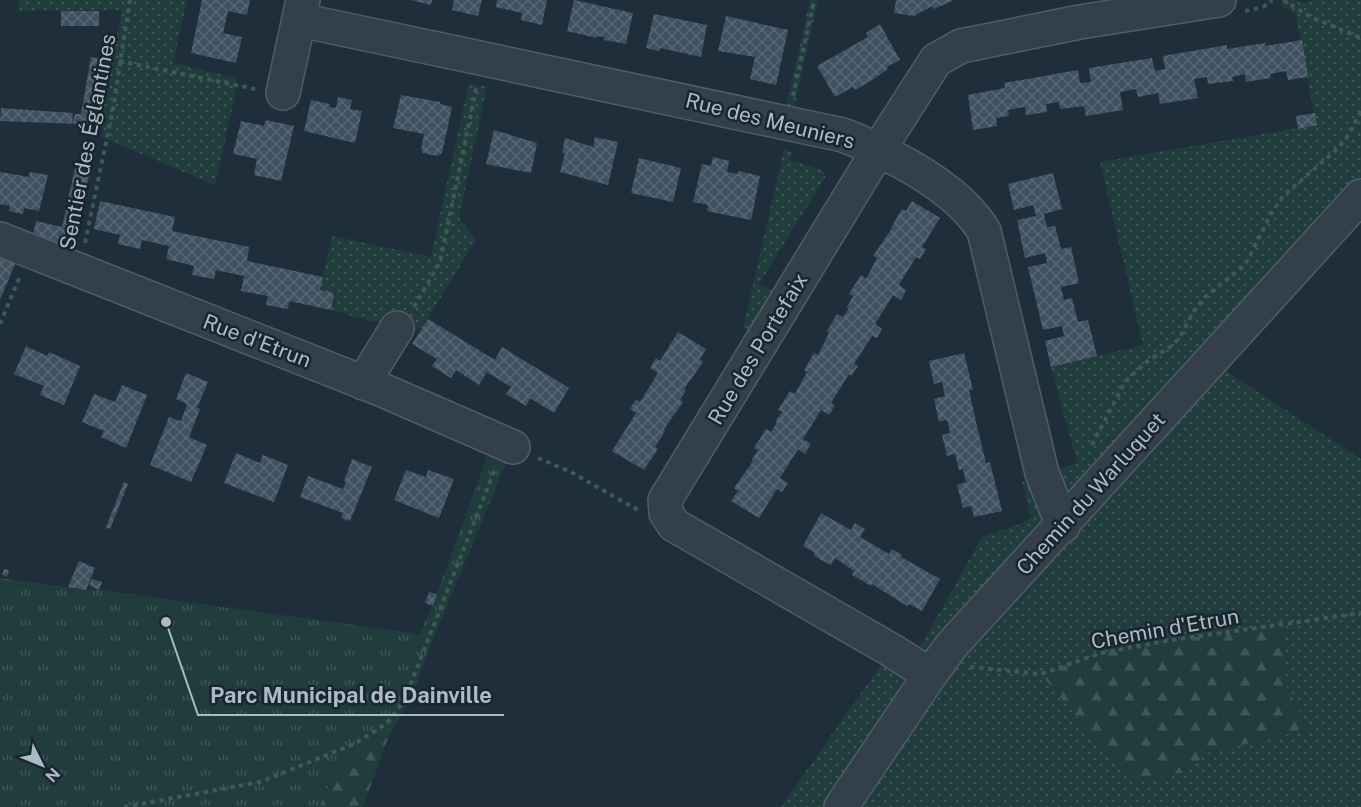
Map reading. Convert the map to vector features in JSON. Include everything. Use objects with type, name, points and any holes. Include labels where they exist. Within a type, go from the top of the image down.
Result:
[{"type":"street","name":"Rue des Portefaix","points":[[666,513],[665,500],[879,149],[936,60],[961,46],[1090,10],[1219,0]]},
{"type":"street","name":"Rue des Meuniers","points":[[302,10],[474,56],[843,135],[879,149],[930,180],[974,215],[984,231],[1042,473],[1063,526]]},
{"type":"street","points":[[283,93],[302,10]]},
{"type":"street","name":"Chemin du Warluquet","points":[[840,807],[935,669],[977,616],[995,601],[1361,196]]},
{"type":"street","name":"Rue d'Etrun","points":[[15,245],[363,383],[508,444]]},
{"type":"street","points":[[363,383],[397,328]]},
{"type":"street","points":[[666,513],[674,525],[880,644],[935,669]]},
{"type":"path","name":"Sentier des Églantines","points":[[78,270],[113,109],[130,0]]},
{"type":"path","points":[[790,123],[790,109],[814,0]]},
{"type":"path","points":[[1283,0],[1311,17],[1361,38]]},
{"type":"path","points":[[397,328],[406,320],[440,262],[478,86],[470,72],[474,56]]},
{"type":"path","points":[[119,61],[241,87],[283,93]]},
{"type":"path","points":[[1089,450],[1125,382],[1145,363],[1173,345],[1182,335],[1194,311],[1205,297],[1245,265],[1272,212],[1284,195],[1346,139],[1361,111]]},
{"type":"path","points":[[0,324],[15,245]]},
{"type":"path","points":[[124,807],[260,782],[354,744],[387,724],[404,701],[436,614],[508,444],[571,472],[651,517],[666,513]]},
{"type":"path","name":"Chemin d'Etrun","points":[[935,669],[1041,674],[1101,653],[1172,640],[1361,614]]},
{"type":"green space","points":[[19,0],[187,0],[173,63],[236,78],[235,95],[215,185],[101,137],[103,128],[99,127],[122,10],[17,11]]},
{"type":"green space","points":[[810,0],[818,0],[794,108],[786,107]]},
{"type":"green space","points":[[1285,0],[1295,0],[1301,3],[1316,0],[1361,0],[1361,196],[1211,361],[1361,459],[1361,807],[781,807],[891,650],[912,662],[982,537],[1031,518],[1022,482],[1077,463],[1051,367],[1143,345],[1100,162],[1316,125],[1296,15],[1281,6]],"holes":[[[1283,625],[1287,687],[1308,730],[1210,752],[1041,674],[1101,653],[1172,640]]]},
{"type":"green space","points":[[469,82],[478,86],[487,86],[459,218],[476,240],[422,328],[418,327],[411,337],[397,328],[331,310],[334,293],[320,290],[332,236],[431,257]]},
{"type":"green space","points":[[784,149],[792,152],[790,160],[822,170],[826,176],[759,284],[781,295],[757,333],[743,328]]},
{"type":"green space","points":[[494,438],[513,447],[431,644],[412,696],[388,738],[347,759],[323,795],[320,807],[0,807],[0,578],[420,634]]},
{"type":"green space","points":[[1283,625],[1287,687],[1308,730],[1210,752],[1184,772],[1133,784],[1041,674],[1101,653],[1172,640]]},
{"type":"green space","points":[[388,738],[363,807],[320,807],[323,795],[347,759]]},
{"type":"building","points":[[202,0],[250,0],[247,15],[228,11],[223,33],[242,37],[236,63],[191,53]]},
{"type":"building","points":[[411,0],[432,0],[431,5]]},
{"type":"building","points":[[454,0],[482,0],[478,16],[452,10]]},
{"type":"building","points":[[497,0],[547,0],[542,25],[521,20],[522,13],[496,7]]},
{"type":"building","points":[[574,0],[633,13],[626,44],[604,40],[604,37],[597,36],[597,38],[567,31]]},
{"type":"building","points":[[896,0],[954,0],[934,9],[932,6],[914,16],[894,13]]},
{"type":"building","points":[[61,11],[99,11],[99,26],[61,26]]},
{"type":"building","points":[[654,14],[707,25],[701,57],[660,48],[659,51],[646,48]]},
{"type":"building","points":[[726,16],[788,30],[776,85],[750,79],[755,57],[718,51]]},
{"type":"building","points":[[880,24],[900,60],[855,90],[853,87],[835,97],[817,66],[868,37],[866,33]]},
{"type":"building","points":[[1302,40],[1308,77],[1288,80],[1286,71],[1270,74],[1271,78],[1246,82],[1245,74],[1232,77],[1233,81],[1208,84],[1207,77],[1194,79],[1198,98],[1160,104],[1158,93],[1138,97],[1136,89],[1120,92],[1123,110],[1086,116],[1084,106],[1060,109],[1059,102],[1046,104],[1047,112],[1026,115],[1025,107],[1008,110],[1009,116],[996,118],[997,126],[973,130],[968,95],[1005,88],[1004,83],[1078,70],[1080,83],[1091,82],[1089,68],[1152,58],[1155,71],[1165,69],[1163,56],[1227,45],[1227,49]]},
{"type":"building","points":[[91,57],[112,61],[99,127],[72,124],[75,114],[81,114]]},
{"type":"building","points":[[401,95],[440,102],[440,104],[452,107],[442,153],[437,156],[423,153],[421,149],[424,134],[393,128]]},
{"type":"building","points":[[338,97],[352,100],[350,109],[362,111],[355,143],[304,131],[311,100],[330,104],[329,107],[336,108]]},
{"type":"building","points":[[1,108],[73,113],[72,124],[0,121]]},
{"type":"building","points":[[1315,113],[1317,125],[1298,129],[1296,116]]},
{"type":"building","points":[[266,120],[294,126],[281,181],[254,175],[257,159],[233,154],[241,121],[264,126]]},
{"type":"building","points":[[494,130],[537,143],[531,173],[486,164]]},
{"type":"building","points":[[595,137],[618,142],[608,185],[560,172],[565,153],[562,153],[565,138],[593,147]]},
{"type":"building","points":[[713,157],[729,161],[727,172],[738,174],[739,171],[760,176],[751,220],[707,211],[708,205],[693,202],[702,164],[711,166]]},
{"type":"building","points":[[639,158],[681,168],[673,202],[631,193]]},
{"type":"building","points":[[75,168],[90,171],[72,256],[32,240],[36,221],[62,227]]},
{"type":"building","points":[[0,172],[29,177],[30,172],[48,175],[39,211],[24,208],[23,214],[9,211],[10,206],[0,204]]},
{"type":"building","points":[[1053,173],[1062,209],[1044,214],[1047,227],[1055,226],[1061,249],[1071,247],[1079,283],[1061,287],[1064,300],[1072,298],[1078,322],[1088,320],[1097,356],[1051,367],[1045,341],[1064,336],[1062,326],[1043,330],[1028,267],[1047,263],[1045,253],[1025,258],[1017,220],[1036,216],[1033,205],[1014,210],[1008,184]]},
{"type":"building","points":[[100,201],[175,217],[172,231],[249,247],[247,261],[323,277],[320,290],[334,293],[331,310],[289,301],[288,309],[266,305],[268,296],[241,291],[244,276],[216,270],[214,279],[192,275],[194,266],[166,259],[169,246],[142,240],[140,249],[118,244],[120,235],[94,229]]},
{"type":"building","points":[[912,201],[940,218],[922,247],[926,249],[920,259],[916,257],[899,285],[906,290],[901,300],[893,295],[875,324],[882,329],[877,338],[872,336],[854,364],[858,366],[851,376],[849,374],[831,403],[835,405],[829,415],[821,410],[803,439],[811,444],[805,454],[798,449],[780,478],[788,483],[782,492],[777,489],[759,518],[731,501],[738,491],[734,488],[753,461],[758,450],[754,448],[766,429],[771,432],[777,423],[775,422],[782,412],[778,410],[790,391],[795,394],[807,372],[804,370],[814,353],[818,355],[829,333],[827,331],[837,314],[843,317],[849,308],[847,307],[853,296],[849,294],[861,275],[866,279],[877,258],[873,256],[902,209],[906,211]]},
{"type":"building","points":[[0,249],[18,257],[0,300]]},
{"type":"building","points":[[428,319],[495,360],[502,347],[569,388],[554,413],[530,398],[526,406],[506,394],[511,387],[487,372],[479,385],[456,370],[451,378],[432,366],[437,359],[412,344]]},
{"type":"building","points":[[678,332],[706,349],[700,359],[703,362],[684,389],[686,390],[680,400],[683,402],[664,429],[655,447],[658,449],[644,470],[612,451],[636,413],[630,409],[636,399],[640,402],[658,373],[650,368],[656,358],[660,361]]},
{"type":"building","points":[[26,346],[47,356],[49,352],[80,366],[64,405],[40,395],[44,386],[14,374]]},
{"type":"building","points":[[964,353],[973,390],[969,390],[977,426],[986,463],[990,462],[1002,511],[974,517],[971,506],[963,508],[957,485],[966,482],[963,469],[959,470],[955,454],[947,456],[942,435],[950,433],[947,420],[939,422],[934,399],[945,396],[942,382],[934,384],[929,361]]},
{"type":"building","points":[[186,373],[208,382],[197,408],[200,409],[189,437],[207,445],[191,482],[150,465],[169,417],[181,421],[187,404],[176,399]]},
{"type":"building","points":[[122,385],[147,395],[126,448],[101,437],[104,431],[82,422],[94,394],[115,402]]},
{"type":"building","points":[[236,453],[260,463],[263,455],[288,465],[274,502],[224,483]]},
{"type":"building","points":[[352,459],[372,467],[350,521],[341,518],[343,513],[300,497],[308,476],[343,489]]},
{"type":"building","points":[[406,470],[426,477],[428,470],[454,479],[439,518],[394,500]]},
{"type":"building","points":[[124,482],[128,484],[110,529],[106,527]]},
{"type":"building","points":[[821,513],[851,530],[855,523],[865,529],[860,537],[889,554],[892,549],[902,555],[901,557],[940,579],[922,611],[909,604],[907,606],[872,584],[871,586],[852,575],[854,571],[835,558],[831,565],[814,556],[815,553],[803,546]]},
{"type":"building","points":[[79,561],[95,568],[86,590],[68,587]]},
{"type":"building","points":[[4,569],[9,570],[7,577],[2,575]]},
{"type":"building","points":[[92,579],[102,582],[99,590],[89,585]]},
{"type":"building","points":[[429,592],[437,594],[433,606],[425,603]]},
{"type":"place","name":"Parc Municipal de Dainville","points":[[166,622]]}]
